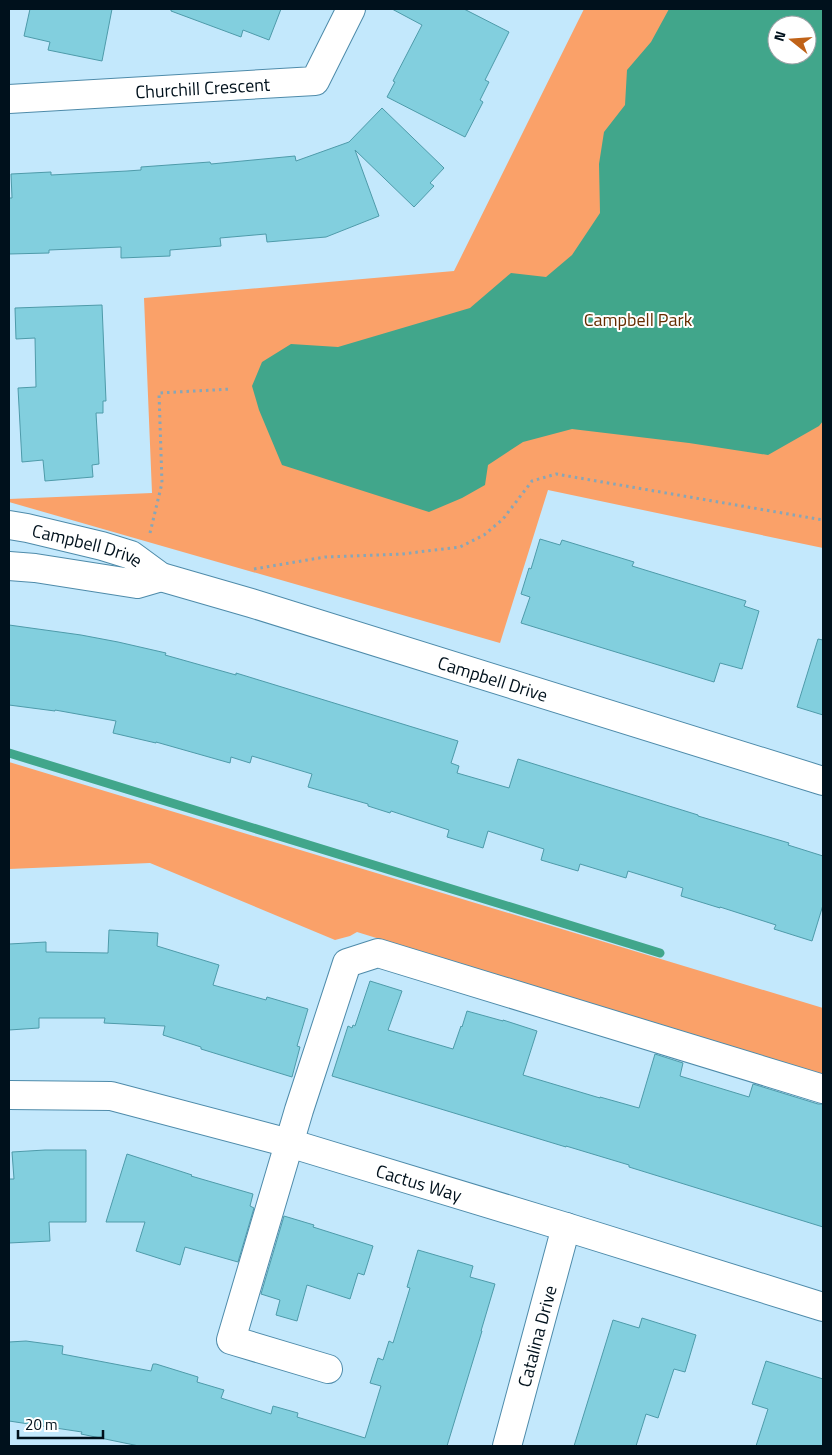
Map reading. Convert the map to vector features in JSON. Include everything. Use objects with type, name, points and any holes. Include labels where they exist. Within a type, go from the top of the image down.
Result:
[{"type":"street","name":"Churchill Crescent","points":[[9,99],[315,81],[351,9]]},
{"type":"street","name":"Campbell Drive","points":[[9,525],[102,546],[132,556],[161,577],[823,781]]},
{"type":"street","name":"Campbell Drive","points":[[9,566],[35,568],[137,584],[161,577]]},
{"type":"street","points":[[328,1369],[231,1340],[289,1143],[346,963],[378,953],[823,1089]]},
{"type":"street","name":"Cactus Way","points":[[9,1095],[110,1096],[289,1143],[823,1307]]},
{"type":"street","name":"Catalina Drive","points":[[507,1446],[566,1227]]},
{"type":"path","points":[[149,536],[162,483],[159,394],[231,389]]},
{"type":"path","points":[[254,568],[325,557],[402,554],[460,547],[484,535],[502,519],[532,481],[556,474],[823,520]]},
{"type":"green space","name":"Campbell Park","points":[[584,9],[823,9],[823,548],[548,490],[500,643],[9,502],[9,499],[152,493],[144,298],[454,271]]},
{"type":"green space","points":[[9,762],[823,1008],[823,1076],[357,932],[335,940],[150,863],[9,869]]},
{"type":"shaded area","points":[[669,9],[823,9],[823,421],[819,426],[768,455],[689,443],[572,429],[523,442],[488,465],[485,485],[462,498],[429,512],[282,465],[259,410],[252,386],[262,362],[291,344],[338,347],[470,308],[511,273],[546,277],[572,255],[600,213],[599,164],[604,132],[625,105],[627,70],[651,42]]},
{"type":"building","points":[[30,9],[112,9],[102,61],[48,50],[50,42],[24,36]]},
{"type":"building","points":[[171,9],[281,9],[269,40],[243,30],[241,37],[171,11]]},
{"type":"building","points":[[392,9],[464,9],[509,32],[485,80],[489,82],[480,100],[483,102],[465,137],[387,97],[395,82],[393,81],[422,25]]},
{"type":"building","points":[[382,108],[444,168],[430,183],[434,186],[414,207],[355,150],[379,216],[326,237],[267,242],[266,234],[220,238],[221,246],[170,250],[170,256],[121,258],[121,247],[9,254],[9,198],[12,198],[11,174],[51,172],[51,175],[127,171],[141,170],[141,167],[210,162],[211,164],[295,156],[296,161],[349,142]]},
{"type":"building","points":[[102,305],[106,401],[103,401],[103,413],[96,413],[99,464],[92,465],[93,477],[45,481],[43,460],[22,462],[18,388],[36,387],[35,338],[16,339],[15,308]]},
{"type":"building","points":[[540,539],[560,545],[562,540],[634,562],[632,566],[746,601],[744,606],[759,611],[742,669],[720,663],[714,682],[521,623],[530,597],[521,594]]},
{"type":"building","points":[[9,625],[81,635],[166,653],[165,655],[236,675],[236,673],[458,741],[451,763],[459,766],[457,773],[509,788],[518,759],[789,843],[788,845],[823,856],[823,905],[812,941],[774,929],[776,925],[681,896],[683,888],[628,871],[626,878],[580,864],[578,871],[541,860],[544,849],[488,831],[483,848],[447,837],[449,830],[308,787],[312,774],[252,756],[250,763],[231,757],[230,763],[156,742],[113,733],[116,721],[55,710],[9,705]]},
{"type":"building","points":[[818,639],[823,640],[823,715],[797,707]]},
{"type":"building","points":[[109,930],[158,933],[157,946],[219,965],[213,985],[266,1000],[267,997],[308,1009],[297,1046],[300,1047],[292,1077],[201,1049],[201,1047],[163,1035],[165,1026],[104,1023],[105,1018],[39,1018],[39,1028],[9,1030],[9,944],[46,942],[46,952],[108,953]]},
{"type":"building","points":[[370,981],[402,991],[388,1030],[453,1049],[467,1011],[503,1020],[537,1031],[523,1075],[600,1098],[639,1108],[655,1054],[683,1063],[680,1076],[749,1097],[753,1084],[823,1104],[823,1227],[629,1167],[629,1165],[332,1076],[348,1026],[352,1028],[353,1025],[355,1026]]},
{"type":"building","points":[[86,1150],[86,1222],[49,1222],[50,1241],[9,1243],[9,1179],[14,1179],[12,1152]]},
{"type":"building","points":[[127,1154],[191,1176],[253,1194],[250,1206],[254,1208],[238,1262],[185,1247],[180,1265],[136,1251],[145,1222],[106,1222]]},
{"type":"building","points":[[284,1216],[373,1246],[364,1275],[358,1273],[350,1299],[307,1285],[297,1321],[276,1315],[280,1300],[261,1294]]},
{"type":"building","points":[[418,1250],[473,1266],[470,1277],[495,1284],[447,1446],[139,1446],[81,1434],[82,1432],[9,1421],[9,1342],[26,1341],[63,1346],[62,1354],[151,1371],[153,1364],[156,1364],[198,1377],[197,1382],[224,1390],[221,1398],[271,1414],[273,1406],[298,1413],[297,1417],[365,1438],[381,1386],[370,1383],[378,1358],[383,1360],[389,1341],[393,1343],[410,1288],[407,1287]]},
{"type":"building","points":[[642,1318],[696,1335],[685,1372],[674,1369],[658,1418],[646,1414],[636,1446],[574,1446],[613,1320],[639,1328]]},
{"type":"building","points":[[766,1361],[823,1379],[823,1446],[756,1446],[768,1409],[752,1404]]},
{"type":"waterway","points":[[9,753],[660,953]]}]
